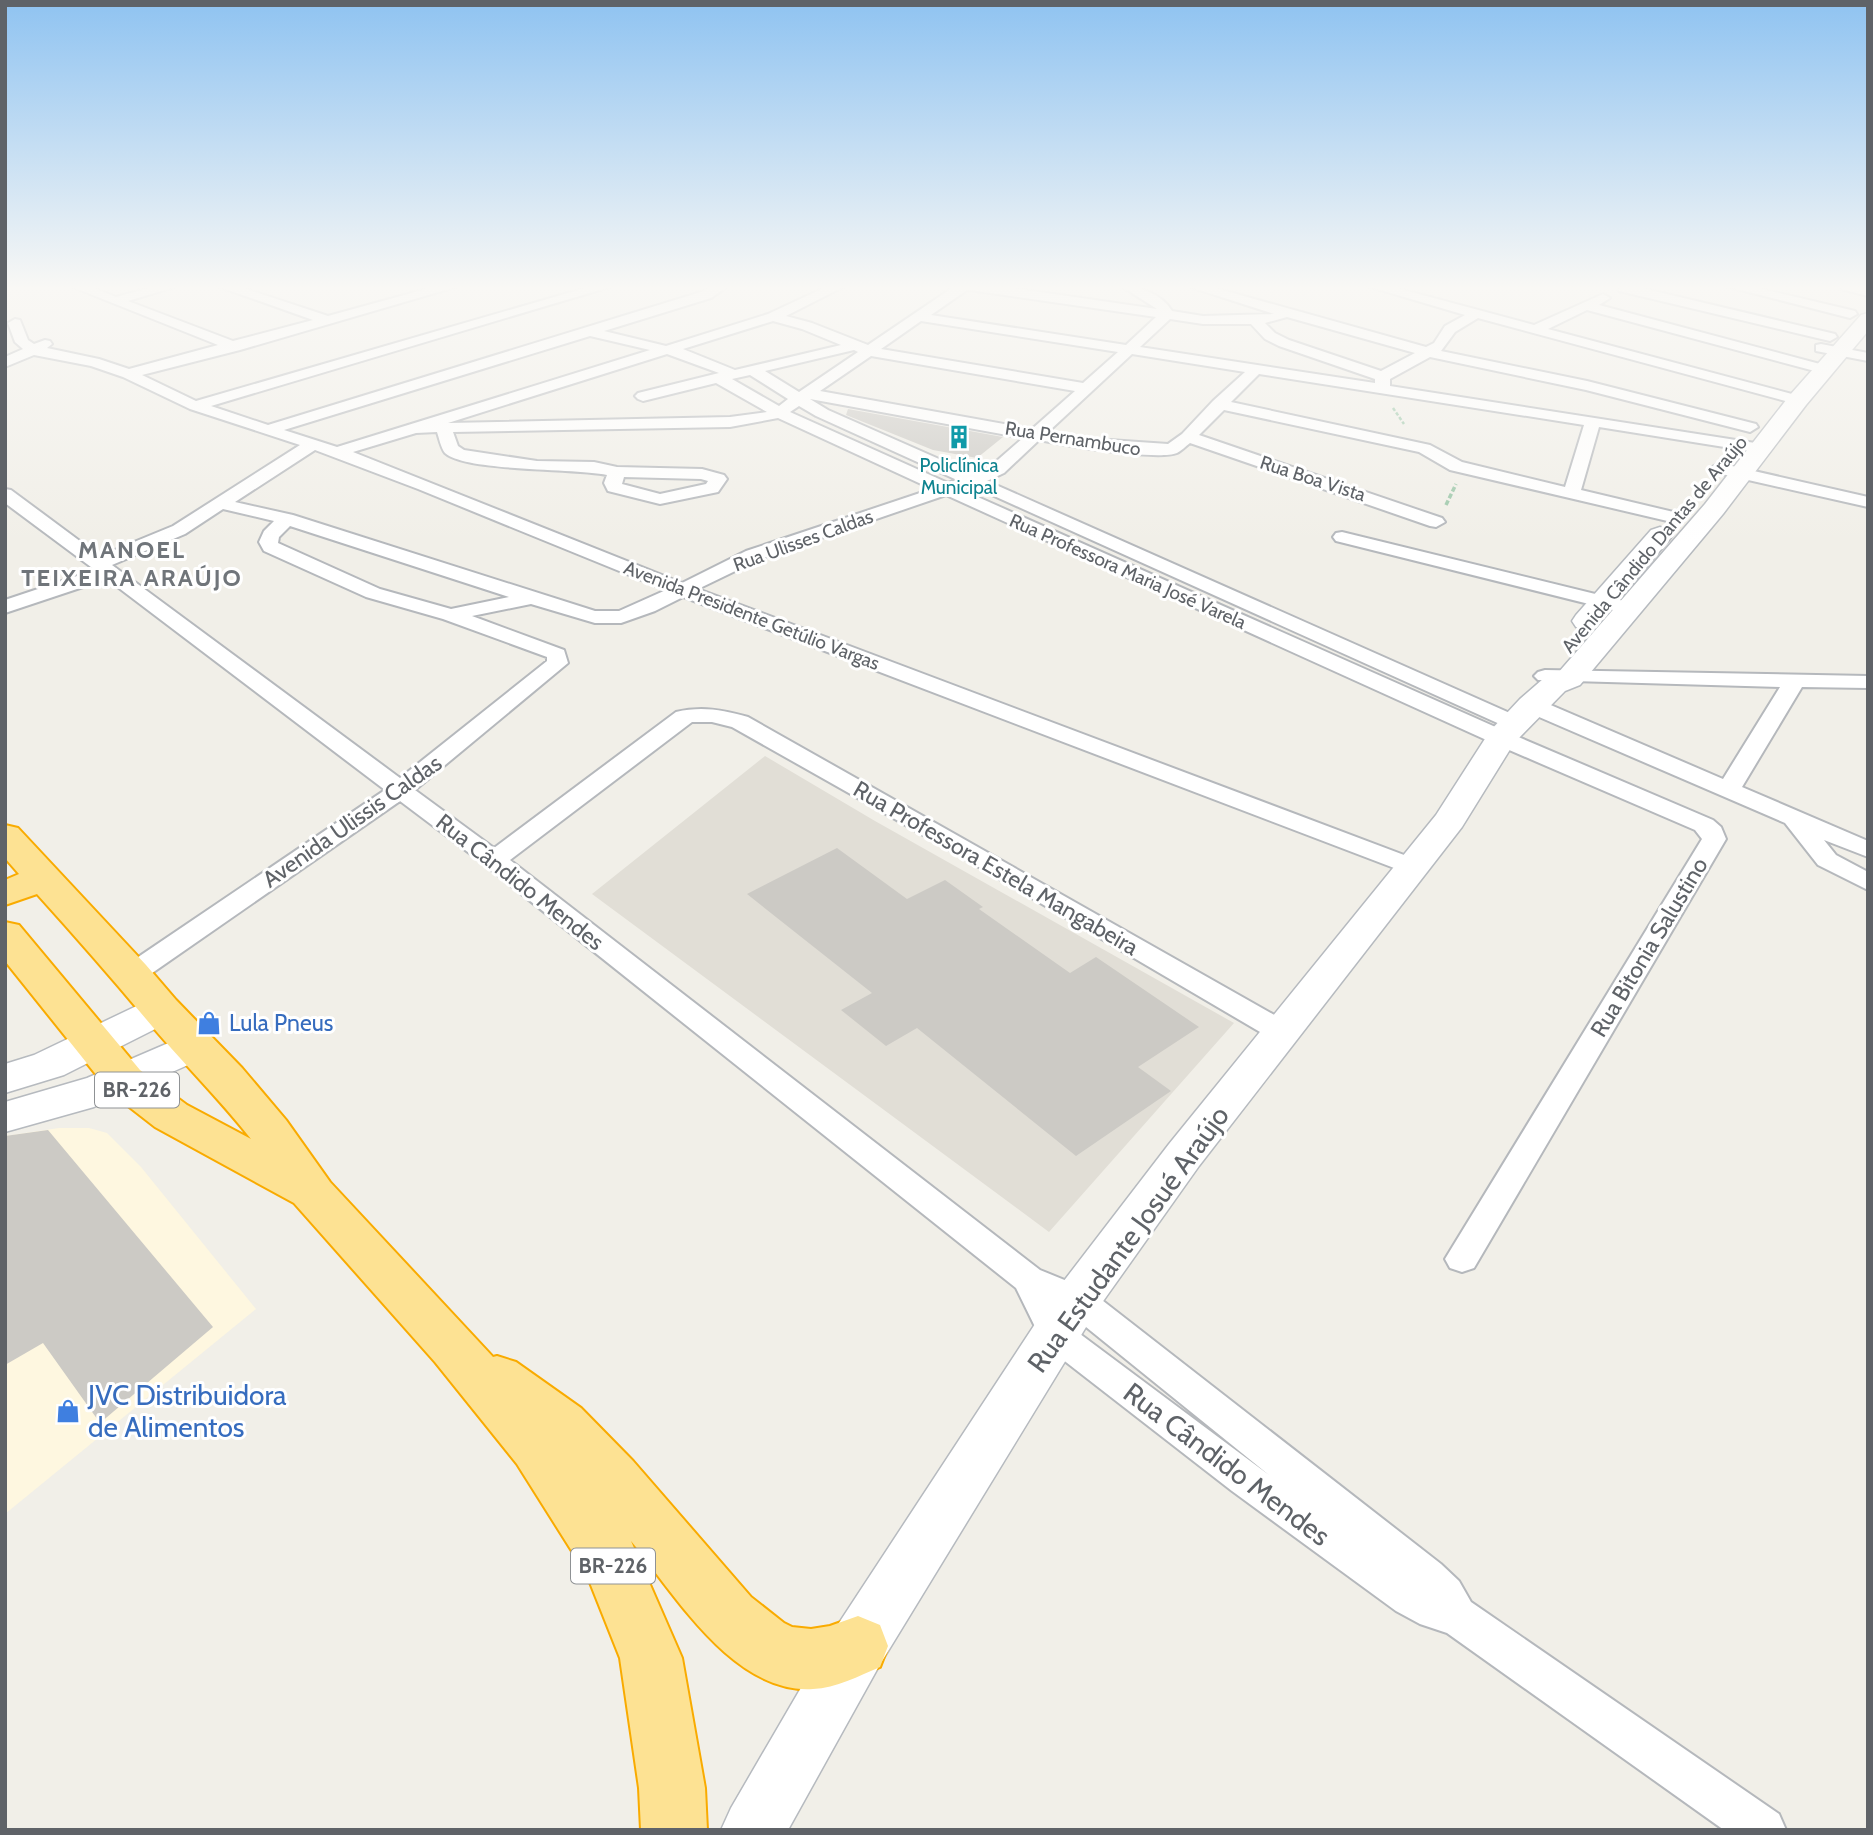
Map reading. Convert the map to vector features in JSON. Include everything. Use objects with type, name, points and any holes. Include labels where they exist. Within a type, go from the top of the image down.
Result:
[{"type":"highway","name":"BR-226","points":[[5,836],[132,974],[161,1010],[227,1079],[270,1132],[313,1194],[453,1347],[536,1447],[610,1559],[651,1658],[672,1788],[674,1830]]},
{"type":"highway","points":[[5,894],[43,877]]},
{"type":"highway","name":"BR-226","points":[[5,934],[125,1081],[171,1116],[313,1194]]},
{"type":"highway","points":[[453,1347],[561,1423],[664,1537],[726,1614],[762,1643],[783,1655],[806,1660],[831,1659],[858,1646]]},
{"type":"main road","name":"Avenida Cândido Dantas de Araújo","points":[[1535,701],[1581,648],[1629,608],[1714,509],[1731,471],[1751,440],[1810,372]]},
{"type":"main road","name":"Avenida Cândido Dantas de Araújo","points":[[1581,648],[1601,601],[1683,510],[1731,471]]},
{"type":"main road","points":[[1683,510],[1714,509]]},
{"type":"main road","points":[[1640,558],[1666,565]]},
{"type":"main road","name":"Rua Estudante Josué Araújo","points":[[754,1830],[858,1646],[1066,1317],[1184,1154],[1450,820],[1535,701]]},
{"type":"main road","points":[[5,1079],[49,1065],[161,1010]]},
{"type":"main road","points":[[5,1116],[69,1100],[125,1081],[194,1046]]},
{"type":"street","name":"Avenida Presidente Getúlio Vargas","points":[[121,372],[195,406],[337,452],[682,590],[1411,866]]},
{"type":"street","points":[[128,374],[137,372]]},
{"type":"street","points":[[195,406],[326,372]]},
{"type":"street","points":[[267,430],[459,372]]},
{"type":"street","points":[[337,452],[603,372]]},
{"type":"street","name":"Rua Professora Maria José Varela","points":[[719,372],[778,413],[946,490],[1535,701]]},
{"type":"street","points":[[643,396],[751,372]]},
{"type":"street","name":"Rua Professora Maria José Varela","points":[[755,372],[974,480],[1535,701],[1868,850]]},
{"type":"street","points":[[416,428],[730,422],[765,418],[778,413],[840,372]]},
{"type":"street","points":[[989,372],[1084,388]]},
{"type":"street","name":"Rua Ulisses Caldas","points":[[534,598],[578,613],[611,618],[648,607],[752,555],[974,480],[998,469],[1103,372]]},
{"type":"street","points":[[1188,437],[1253,372]]},
{"type":"street","points":[[1280,372],[1382,383],[1593,421],[1751,440]]},
{"type":"street","points":[[1354,372],[1382,383]]},
{"type":"street","points":[[1382,383],[1399,372]]},
{"type":"street","points":[[1520,372],[1587,386],[1751,440]]},
{"type":"street","points":[[1692,372],[1788,397]]},
{"type":"street","name":"Rua Pernambuco","points":[[804,397],[1144,450],[1172,449],[1188,437]]},
{"type":"street","points":[[1218,404],[1424,448],[1456,466],[1571,495],[1683,510]]},
{"type":"street","points":[[1571,495],[1593,421]]},
{"type":"street","points":[[443,427],[451,449],[460,454],[525,465],[594,467],[617,472],[702,474],[718,479],[712,488],[660,499],[614,487],[617,472]]},
{"type":"street","name":"Rua Boa Vista","points":[[1188,437],[1436,522]]},
{"type":"street","points":[[5,607],[103,568],[179,530],[312,445]]},
{"type":"street","points":[[1731,471],[1868,502]]},
{"type":"street","name":"Rua Cândido Mendes","points":[[5,494],[494,860],[1028,1279],[1066,1317],[1289,1490],[1410,1597],[1434,1610],[1457,1616],[1763,1830]]},
{"type":"street","points":[[223,504],[286,519],[534,598]]},
{"type":"street","points":[[286,519],[270,535],[268,542],[271,547],[373,593],[450,615],[534,598]]},
{"type":"street","points":[[1342,537],[1629,608]]},
{"type":"street","name":"Avenida Ulissis Caldas","points":[[132,974],[400,790],[558,663],[557,654],[450,615]]},
{"type":"street","points":[[1535,701],[1805,682],[1868,682]]},
{"type":"street","points":[[1805,682],[1868,701]]},
{"type":"street","points":[[1729,789],[1805,682]]},
{"type":"street","name":"Rua Bitonia Salustino","points":[[1462,1259],[1714,839],[1712,832],[1704,825],[1535,701]]},
{"type":"street","name":"Rua Professora Estela Mangabeira","points":[[494,860],[684,717],[705,714],[740,722],[1282,1032]]},
{"type":"street","name":"Rua Professora Maria José Varela","points":[[1796,820],[1827,860],[1868,882]]},
{"type":"path","points":[[1382,383],[1395,412],[1424,448]]},
{"type":"shaded area","points":[[765,756],[1234,1023],[1049,1232],[592,894]]},
{"type":"shaded area","name":"JVC Distribuidora de Alimentos","points":[[59,1128],[89,1128],[107,1133],[141,1167],[256,1309],[5,1514],[5,1136]]},
{"type":"building","name":"Policlínica Municipal","points":[[848,409],[1003,437],[977,458],[933,450],[846,415]]},
{"type":"building","points":[[837,848],[907,899],[945,880],[983,907],[979,909],[1070,973],[1096,957],[1199,1027],[1138,1067],[1171,1091],[1076,1156],[917,1028],[886,1046],[841,1010],[872,993],[747,894]]},
{"type":"building","points":[[48,1130],[213,1327],[100,1423],[43,1343],[5,1365],[5,1136]]},
{"type":"place","name":"Policlínica Municipal","points":[[959,437]]},
{"type":"place","name":"Lula Pneus","points":[[209,1023]]},
{"type":"place","name":"JVC Distribuidora de Alimentos","points":[[68,1411]]},
{"type":"district","name":"MANOEL TEIXEIRA ARAÚJO","points":[[132,564]]}]
